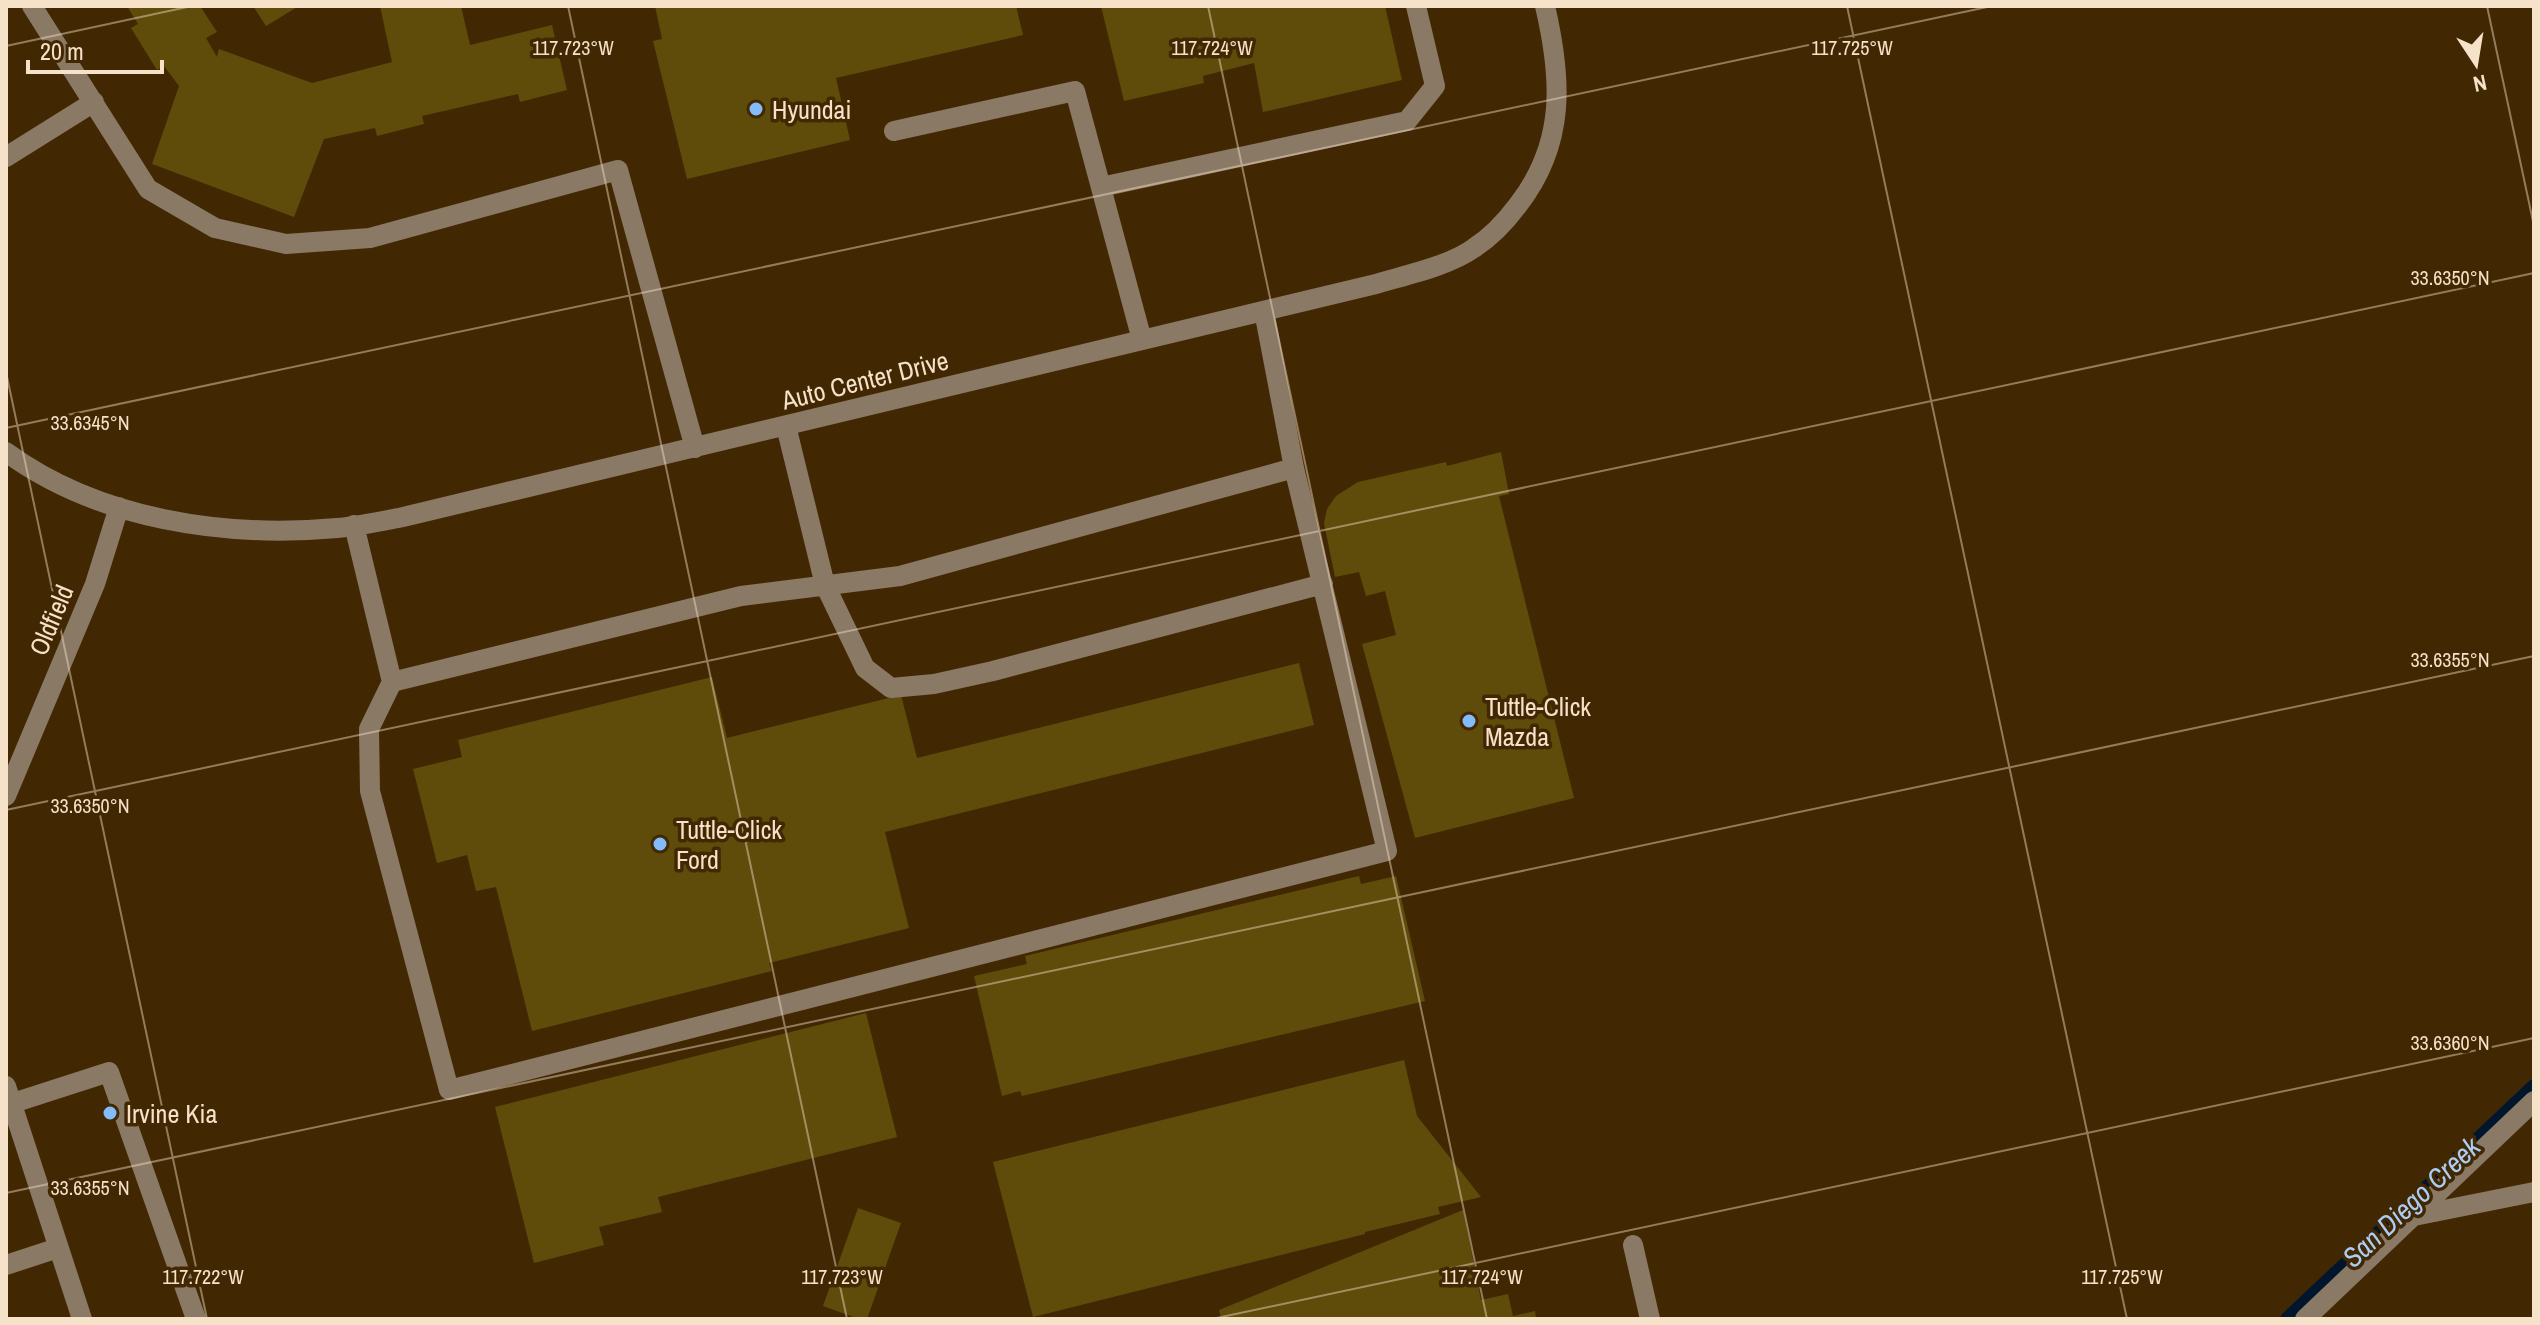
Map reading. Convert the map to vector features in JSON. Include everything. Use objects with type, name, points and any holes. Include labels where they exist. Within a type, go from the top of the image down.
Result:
[{"type":"street","points":[[32,6],[148,189],[215,228],[286,244],[370,238],[618,170],[695,448]]},
{"type":"street","points":[[1101,187],[1407,121],[1435,86],[1416,6]]},
{"type":"street","name":"Auto Center Drive","points":[[6,452],[43,475],[119,507],[213,528],[274,531],[354,525],[403,517],[1376,284],[1474,249],[1507,219],[1530,190],[1545,161],[1554,131],[1556,68],[1545,6]]},
{"type":"street","points":[[894,131],[1075,91],[1142,340]]},
{"type":"street","points":[[6,157],[94,102]]},
{"type":"street","points":[[354,525],[392,682],[369,729],[370,791],[449,1090],[1387,851],[1294,468],[1264,311]]},
{"type":"street","points":[[786,426],[825,585],[865,668],[891,688],[934,684],[993,671],[1323,584]]},
{"type":"street","points":[[392,682],[741,596],[900,576],[1294,468]]},
{"type":"street","name":"Oldfield","points":[[6,796],[95,584],[119,507]]},
{"type":"street","points":[[82,1319],[10,1094],[109,1072],[196,1319]]},
{"type":"street","points":[[2305,1319],[2534,1101]]},
{"type":"street","points":[[2414,1216],[2534,1192]]},
{"type":"street","points":[[1633,1245],[1650,1319]]},
{"type":"street","points":[[6,1265],[58,1248]]},
{"type":"building","points":[[127,6],[200,6],[217,32],[206,38],[217,57],[219,49],[312,83],[392,62],[380,6],[461,6],[470,45],[552,25],[567,90],[520,102],[518,94],[422,116],[424,124],[377,136],[375,128],[324,139],[294,217],[152,164],[179,86],[164,66],[157,70],[131,28],[138,24]]},
{"type":"building","points":[[253,6],[299,6],[266,26]]},
{"type":"building","name":"Hyundai","points":[[655,6],[1016,6],[1023,35],[836,78],[850,140],[687,179],[653,41],[662,39]]},
{"type":"building","points":[[1101,6],[1385,6],[1402,80],[1263,112],[1254,63],[1203,76],[1204,83],[1124,101]]},
{"type":"building","name":"Tuttle-Click Mazda","points":[[1501,452],[1509,494],[1499,496],[1574,798],[1415,838],[1362,644],[1396,635],[1385,591],[1366,596],[1359,572],[1335,577],[1324,523],[1327,509],[1336,496],[1358,482],[1446,462],[1447,466]]},
{"type":"building","name":"Tuttle-Click Ford","points":[[1299,663],[1314,725],[885,832],[909,928],[769,963],[772,971],[532,1031],[496,887],[476,891],[467,855],[437,863],[413,769],[462,757],[458,740],[712,677],[727,738],[901,695],[917,758]]},
{"type":"building","points":[[1359,876],[1361,884],[1396,876],[1425,1001],[1022,1096],[1020,1091],[1002,1096],[974,976],[1027,964],[1025,956]]},
{"type":"building","points":[[866,1013],[897,1137],[658,1197],[662,1212],[599,1227],[604,1245],[534,1263],[495,1107]]},
{"type":"building","points":[[1404,1060],[1417,1116],[1481,1197],[1438,1207],[1440,1214],[1033,1317],[993,1162]]},
{"type":"building","points":[[858,1208],[901,1223],[867,1319],[823,1306]]},
{"type":"building","points":[[1463,1210],[1481,1300],[1508,1294],[1513,1316],[1535,1311],[1536,1319],[1221,1319],[1219,1310]]},
{"type":"waterway","name":"San Diego Creek","points":[[2287,1319],[2534,1086]]},
{"type":"place","name":"Hyundai","points":[[756,109]]},
{"type":"place","name":"Tuttle-Click Mazda","points":[[1469,721]]},
{"type":"place","name":"Tuttle-Click Ford","points":[[660,844]]},
{"type":"place","name":"Irvine Kia","points":[[110,1113]]}]
